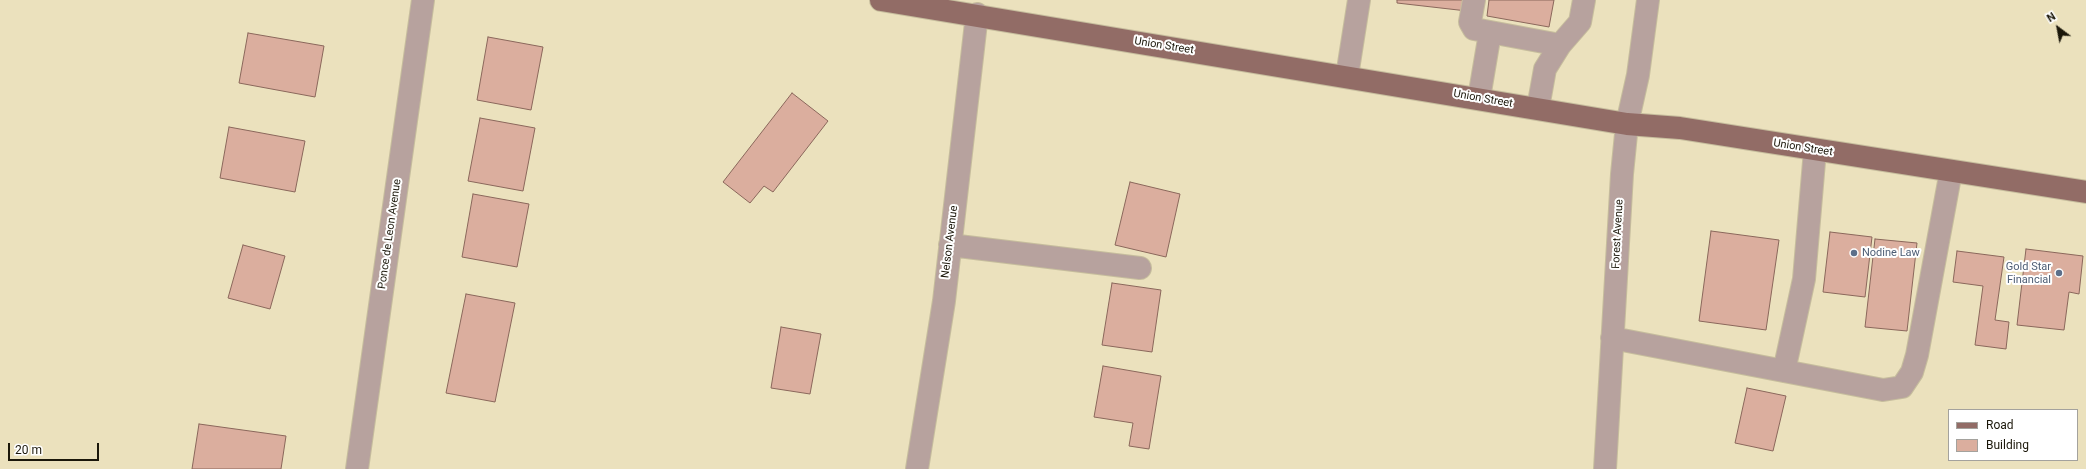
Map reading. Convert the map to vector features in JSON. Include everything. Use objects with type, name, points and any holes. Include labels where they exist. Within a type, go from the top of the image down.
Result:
[{"type":"main road","name":"Union Street","points":[[881,0],[977,14],[1627,124],[1680,128],[2086,192]]},
{"type":"street","name":"Ponce de Leon Avenue","points":[[357,469],[423,0]]},
{"type":"street","points":[[1347,76],[1359,0]]},
{"type":"street","points":[[1474,0],[1470,22],[1474,29],[1560,45]]},
{"type":"street","points":[[1538,108],[1545,69],[1560,45],[1580,22],[1584,0]]},
{"type":"street","name":"Forest Avenue","points":[[1605,469],[1622,174],[1627,124],[1638,75],[1648,0]]},
{"type":"street","name":"Nelson Avenue","points":[[918,469],[944,301],[977,14]]},
{"type":"street","points":[[1478,98],[1490,33]]},
{"type":"street","points":[[1784,371],[1804,279],[1815,150]]},
{"type":"street","points":[[1612,338],[1883,390],[1902,387],[1912,372],[1917,355],[1952,171]]},
{"type":"street","points":[[950,245],[1140,268]]},
{"type":"building","points":[[1397,0],[1468,0],[1467,11],[1397,3]]},
{"type":"building","points":[[1489,0],[1554,0],[1549,27],[1487,16]]},
{"type":"building","points":[[248,33],[324,46],[315,97],[239,83]]},
{"type":"building","points":[[488,37],[543,47],[531,110],[477,100]]},
{"type":"building","points":[[792,93],[828,121],[773,192],[764,186],[750,203],[723,182]]},
{"type":"building","points":[[480,118],[535,128],[523,191],[468,181]]},
{"type":"building","points":[[229,127],[305,141],[295,192],[220,178]]},
{"type":"building","points":[[1130,182],[1180,194],[1166,257],[1115,245]]},
{"type":"building","points":[[473,194],[529,204],[517,267],[462,257]]},
{"type":"building","points":[[1711,231],[1779,240],[1766,330],[1699,321]]},
{"type":"building","points":[[1830,232],[1872,237],[1865,297],[1823,292]]},
{"type":"building","points":[[1875,239],[1917,243],[1907,331],[1865,327]]},
{"type":"building","points":[[243,245],[285,256],[270,309],[228,298]]},
{"type":"building","points":[[2026,249],[2083,256],[2079,294],[2069,292],[2064,330],[2017,325]]},
{"type":"building","points":[[1957,251],[2004,257],[1995,320],[2009,322],[2006,349],[1975,345],[1983,286],[1953,282]]},
{"type":"building","points":[[1112,283],[1161,290],[1152,352],[1102,345]]},
{"type":"building","points":[[466,294],[515,303],[495,402],[446,393]]},
{"type":"building","points":[[781,327],[821,334],[810,394],[771,388]]},
{"type":"building","points":[[1103,366],[1161,376],[1149,449],[1129,446],[1133,423],[1094,417]]},
{"type":"building","points":[[1747,388],[1786,396],[1773,451],[1735,443]]},
{"type":"building","points":[[199,424],[286,436],[281,469],[192,469]]},
{"type":"place","name":"Nodine Law","points":[[1854,253]]},
{"type":"place","name":"Gold Star Financial","points":[[2059,273]]}]
